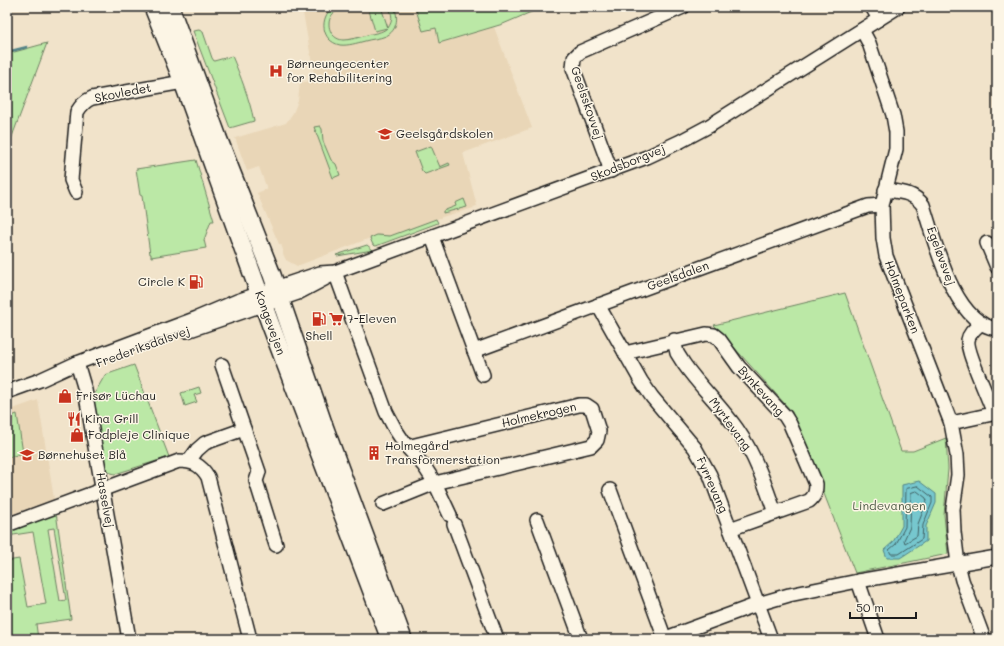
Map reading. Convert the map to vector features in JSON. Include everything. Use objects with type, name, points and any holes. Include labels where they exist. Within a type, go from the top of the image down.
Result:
[{"type":"main road","name":"Kongevejen","points":[[153,7],[183,82],[225,198],[312,389],[404,639]]},
{"type":"main road","name":"Kongevejen","points":[[170,7],[215,131],[270,296],[390,639]]},
{"type":"street","name":"Geelsskovvej","points":[[611,171],[573,68],[574,58],[580,52],[683,7]]},
{"type":"street","points":[[872,7],[879,19]]},
{"type":"street","name":"Skodsborgvej","points":[[270,296],[298,294],[329,277],[335,272],[654,154],[709,126],[898,7]]},
{"type":"street","name":"Holmeparken","points":[[862,30],[869,43],[891,108],[896,132],[896,149],[882,205],[883,238],[886,256],[951,423],[957,455],[958,475],[954,509],[954,532],[958,564],[962,580],[984,639]]},
{"type":"street","name":"Skovledet","points":[[76,192],[71,180],[78,112],[80,106],[85,101],[92,98],[183,82]]},
{"type":"street","name":"Egeløvsvej","points":[[885,190],[912,195],[918,198],[923,205],[949,282],[958,298],[980,323]]},
{"type":"street","name":"Geelsdalen","points":[[474,351],[868,206],[882,205]]},
{"type":"street","points":[[432,237],[483,375]]},
{"type":"street","points":[[987,243],[997,267]]},
{"type":"street","points":[[335,272],[386,412],[407,447],[424,466],[435,483],[452,519],[497,639]]},
{"type":"street","name":"Frederiksdalsvej","points":[[7,397],[237,300],[270,296]]},
{"type":"street","name":"Fyrrevang","points":[[598,305],[641,381],[652,397],[695,448],[710,475],[771,639]]},
{"type":"street","points":[[951,423],[995,414],[968,346],[969,335],[980,323],[990,328],[997,328]]},
{"type":"street","name":"Bynkevang","points":[[625,353],[674,340],[706,334],[714,335],[719,339],[739,367],[779,408],[790,424],[816,484],[814,497],[808,501],[730,529]]},
{"type":"street","name":"Myrtevang","points":[[674,340],[677,353],[684,364],[736,428],[751,451],[775,513]]},
{"type":"street","points":[[222,365],[258,472],[256,481],[276,545]]},
{"type":"street","name":"Frederiksdalsvej","points":[[7,392],[78,367]]},
{"type":"street","name":"Hasselvej","points":[[78,367],[85,390],[129,639]]},
{"type":"street","name":"Holmekrogen","points":[[383,504],[435,483],[591,446],[597,440],[599,431],[592,409],[586,405],[579,405],[407,447]]},
{"type":"street","points":[[189,461],[197,450],[205,443],[244,429]]},
{"type":"street","points":[[7,525],[179,461],[189,461],[197,464],[203,469],[208,477],[250,639]]},
{"type":"street","points":[[610,490],[664,639],[758,604],[789,595],[858,581],[997,557]]},
{"type":"street","points":[[537,520],[581,639]]},
{"type":"street","points":[[858,581],[878,639]]},
{"type":"shaded area","name":"Geelsgårdskolen","points":[[302,7],[415,7],[423,31],[436,28],[439,43],[494,27],[532,128],[463,153],[477,206],[445,216],[376,242],[373,237],[297,266],[286,260],[281,244],[279,244],[257,193],[267,189],[259,167],[247,171],[235,138],[286,123],[293,113],[298,101],[300,83],[315,80]]},
{"type":"shaded area","name":"Børnehuset Blå","points":[[38,400],[54,499],[7,516],[7,411]]},
{"type":"green space","points":[[333,7],[353,7],[341,9],[332,15],[329,24],[331,33],[338,39],[352,39],[380,32],[387,28],[375,31],[368,7],[381,7],[388,28],[392,18],[388,7],[394,7],[397,19],[395,27],[390,34],[381,38],[340,45],[329,39],[324,29],[326,17]]},
{"type":"green space","points":[[415,7],[543,7],[503,24],[439,43],[436,28],[423,31]]},
{"type":"green space","points":[[199,30],[203,32],[214,61],[232,56],[250,104],[254,121],[230,128],[193,31]]},
{"type":"green space","points":[[47,43],[7,150],[7,54]]},
{"type":"green space","points":[[320,126],[322,129],[323,141],[331,160],[336,164],[340,175],[333,178],[314,127]]},
{"type":"green space","points":[[431,146],[440,167],[449,163],[450,165],[425,174],[422,171],[415,152]]},
{"type":"green space","points":[[196,160],[214,221],[211,221],[204,240],[206,248],[151,257],[142,196],[140,195],[136,169]]},
{"type":"green space","points":[[464,199],[467,207],[443,213],[443,211],[456,206],[455,203]]},
{"type":"green space","points":[[436,219],[438,223],[376,246],[373,245],[370,238],[377,235],[390,236]]},
{"type":"green space","points":[[367,245],[373,250],[336,255]]},
{"type":"green space","name":"Lindevangen","points":[[845,293],[901,451],[913,451],[946,438],[948,469],[944,515],[948,554],[855,573],[792,412],[714,325]]},
{"type":"green space","points":[[134,365],[169,457],[115,474],[108,472],[105,466],[93,396],[105,375]]},
{"type":"green space","points":[[199,387],[201,393],[194,395],[197,402],[185,406],[181,393]]},
{"type":"green space","points":[[17,414],[23,453],[7,458],[7,418]]},
{"type":"green space","points":[[56,512],[71,619],[36,624],[38,639],[7,639],[7,561],[19,559],[28,607],[46,604],[33,532],[7,536],[7,531]],"holes":[[[54,528],[66,600],[60,601],[48,529]]]},
{"type":"water","points":[[919,481],[936,494],[936,503],[926,526],[926,541],[900,558],[887,558],[884,550],[893,542],[902,526],[902,485]]},
{"type":"waterway","points":[[7,52],[27,47]]},
{"type":"place","name":"Børneungecenter for Rehabilitering","points":[[276,71]]},
{"type":"place","name":"Geelsgårdskolen","points":[[385,134]]},
{"type":"place","name":"Circle K","points":[[196,282]]},
{"type":"place","name":"Shell","points":[[319,319]]},
{"type":"place","name":"7-Eleven","points":[[336,319]]},
{"type":"place","name":"Frisør Lüchau","points":[[65,396]]},
{"type":"place","name":"Kina Grill","points":[[74,419]]},
{"type":"place","name":"Fodpleje Clinique","points":[[77,435]]},
{"type":"place","name":"Holmegård Transformerstation","points":[[374,453]]},
{"type":"place","name":"Børnehuset Blå","points":[[27,455]]}]
